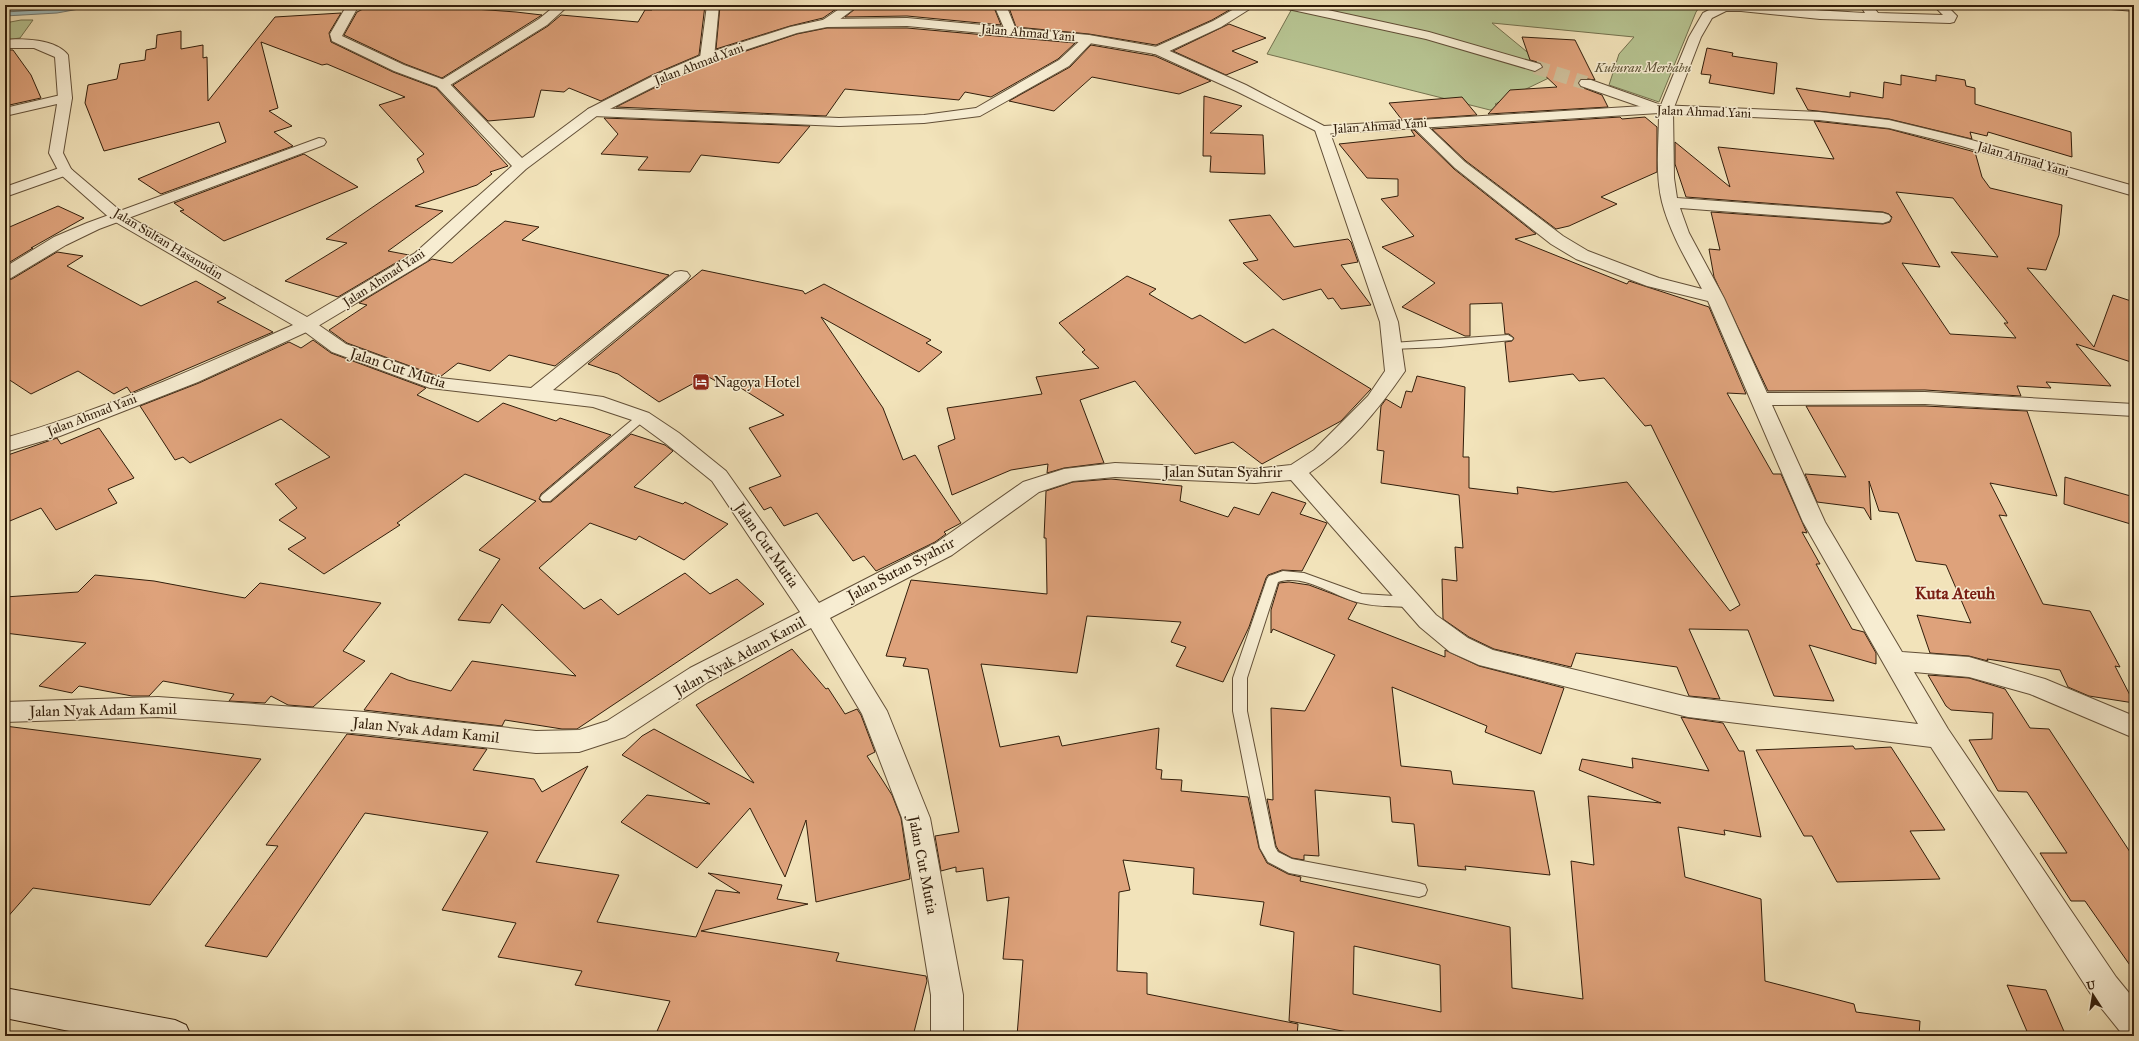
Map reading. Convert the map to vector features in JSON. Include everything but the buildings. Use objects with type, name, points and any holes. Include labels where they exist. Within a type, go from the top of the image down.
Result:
[{"type":"street","points":[[353,5],[336,34],[336,38],[399,68],[442,84],[521,166]]},
{"type":"street","points":[[442,84],[543,22],[563,5]]},
{"type":"street","points":[[707,58],[713,5]]},
{"type":"street","points":[[827,23],[853,5]]},
{"type":"street","points":[[1000,5],[1011,32]]},
{"type":"street","points":[[1158,51],[1217,24],[1250,5]]},
{"type":"street","points":[[1866,5],[1874,17]]},
{"type":"street","points":[[1939,5],[1951,16],[1950,19],[1874,17],[1725,6],[1707,16],[1663,110],[1666,178],[1670,202],[1680,233],[1715,298],[1761,398],[1814,522],[1939,737],[2106,988],[2134,1024]]},
{"type":"street","points":[[2111,5],[2134,7]]},
{"type":"street","points":[[1296,6],[1429,36],[1535,67]]},
{"type":"street","name":"Jalan Ahmad Yani","points":[[5,445],[53,431],[191,378],[307,325],[421,257],[521,166],[593,112],[658,79],[707,58],[794,30],[827,23],[907,22],[1089,39],[1158,51],[1241,88],[1322,130],[1663,110],[1819,116],[1889,124],[1963,142],[2134,192]]},
{"type":"street","points":[[593,112],[839,122],[924,119],[954,116],[980,112],[998,103],[1064,63],[1089,39]]},
{"type":"street","name":"Jalan Sultan Hasanudin","points":[[5,44],[32,42],[43,44],[61,55],[65,98],[56,153],[65,171],[118,217],[307,325]]},
{"type":"street","points":[[1586,83],[1624,94],[1663,110]]},
{"type":"street","points":[[5,112],[65,98]]},
{"type":"street","points":[[1417,124],[1460,165],[1557,240],[1582,255],[1653,282],[1715,298]]},
{"type":"street","name":"Jalan Sutan Syahrir","points":[[815,615],[944,549],[1030,487],[1071,474],[1115,470],[1255,476],[1296,472],[1321,456],[1375,400],[1395,370],[1389,322],[1322,130]]},
{"type":"street","points":[[5,274],[60,241],[118,217],[319,142]]},
{"type":"street","points":[[5,192],[65,171]]},
{"type":"street","points":[[1670,202],[1883,218]]},
{"type":"street","points":[[536,394],[680,276]]},
{"type":"street","name":"Jalan Cut Mutia","points":[[307,325],[339,348],[437,384],[596,401],[642,417],[672,438],[719,476],[815,615],[874,711],[916,818],[947,995],[948,1036]]},
{"type":"street","points":[[1761,398],[1925,398],[2134,410]]},
{"type":"street","points":[[1296,472],[1428,621],[1459,645],[1488,658],[1688,706],[1939,737]]},
{"type":"street","name":"Jalan Nyak Adam Kamil","points":[[5,712],[158,707],[365,723],[536,742],[579,741],[616,728],[700,675],[815,615]]},
{"type":"street","points":[[1894,661],[1968,667],[2036,686],[2134,727]]},
{"type":"street","points":[[5,1003],[176,1036]]},
{"type":"lane","points":[[1392,346],[1440,344],[1508,338]]},
{"type":"lane","points":[[546,498],[642,417]]},
{"type":"lane","points":[[1411,602],[1372,601],[1355,598],[1295,575],[1282,575],[1273,579],[1240,678],[1240,711],[1268,848],[1273,857],[1279,862],[1289,866],[1419,890]]},
{"type":"green space","name":"Kuburan Merbabu","points":[[1294,5],[1701,5],[1696,12],[1659,102],[1609,85],[1619,54],[1634,37],[1492,23],[1555,75],[1495,104],[1501,109],[1490,110],[1267,54]]},
{"type":"green space","points":[[21,20],[33,20],[20,38],[5,40],[5,23]]},
{"type":"water","points":[[5,5],[101,5],[57,13],[5,16]]},
{"type":"tunnel","points":[[1535,67],[1586,83]]},
{"type":"place","name":"Nagoya Hotel","points":[[701,382]]},
{"type":"district","name":"Kuta Ateuh","points":[[1955,593]]}]
